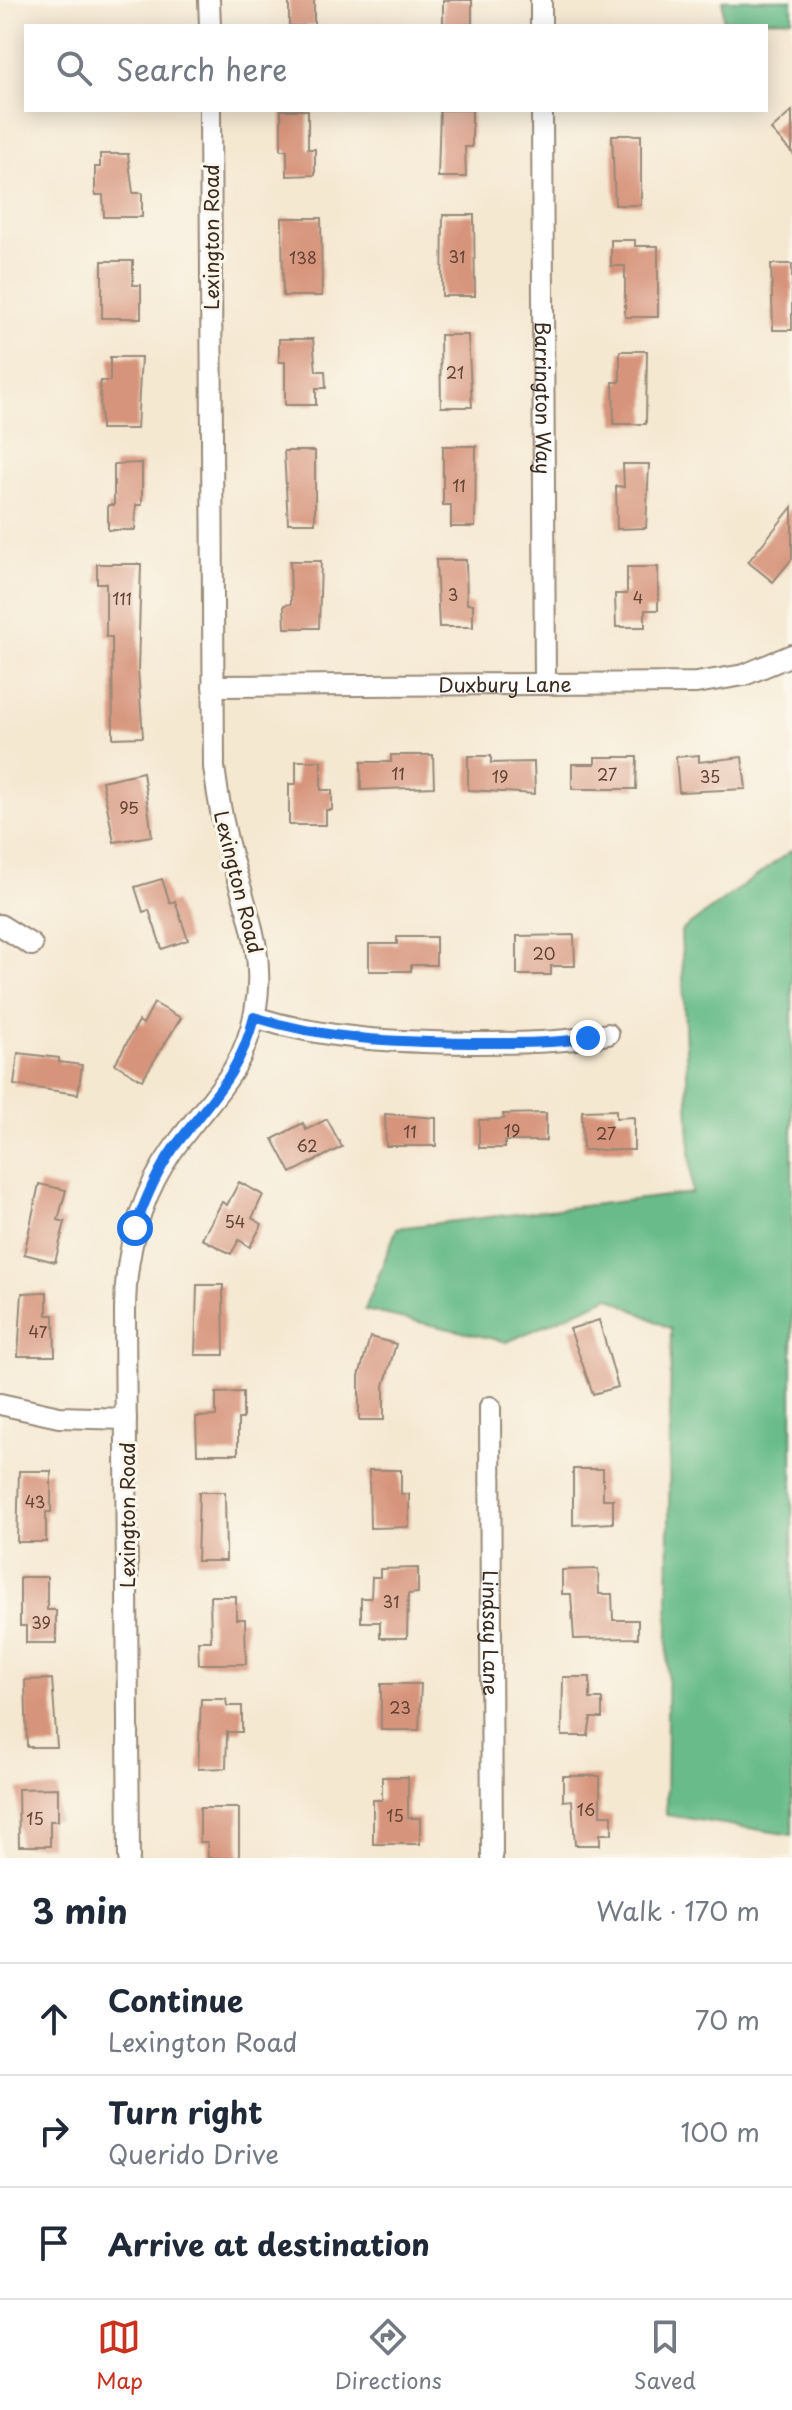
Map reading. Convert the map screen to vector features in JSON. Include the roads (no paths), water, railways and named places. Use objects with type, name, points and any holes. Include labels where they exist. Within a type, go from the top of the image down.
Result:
[{"type":"street","points":[[209,0],[210,24]]},
{"type":"street","points":[[541,0],[541,24]]},
{"type":"street","name":"Lexington Road","points":[[129,1858],[125,1284],[135,1228],[150,1188],[171,1152],[234,1072],[254,1017],[258,986],[257,940],[218,800],[213,686],[210,112]]},
{"type":"street","name":"Barrington Way","points":[[542,112],[545,684]]},
{"type":"street","name":"Duxbury Lane","points":[[213,686],[721,681],[767,667],[792,655]]},
{"type":"street","points":[[0,925],[32,945]]},
{"type":"street","points":[[254,1017],[314,1033],[385,1042],[545,1043],[608,1034]]},
{"type":"street","points":[[0,1404],[59,1417],[126,1419]]},
{"type":"street","name":"Lindsay Lane","points":[[490,1407],[492,1858]]}]
